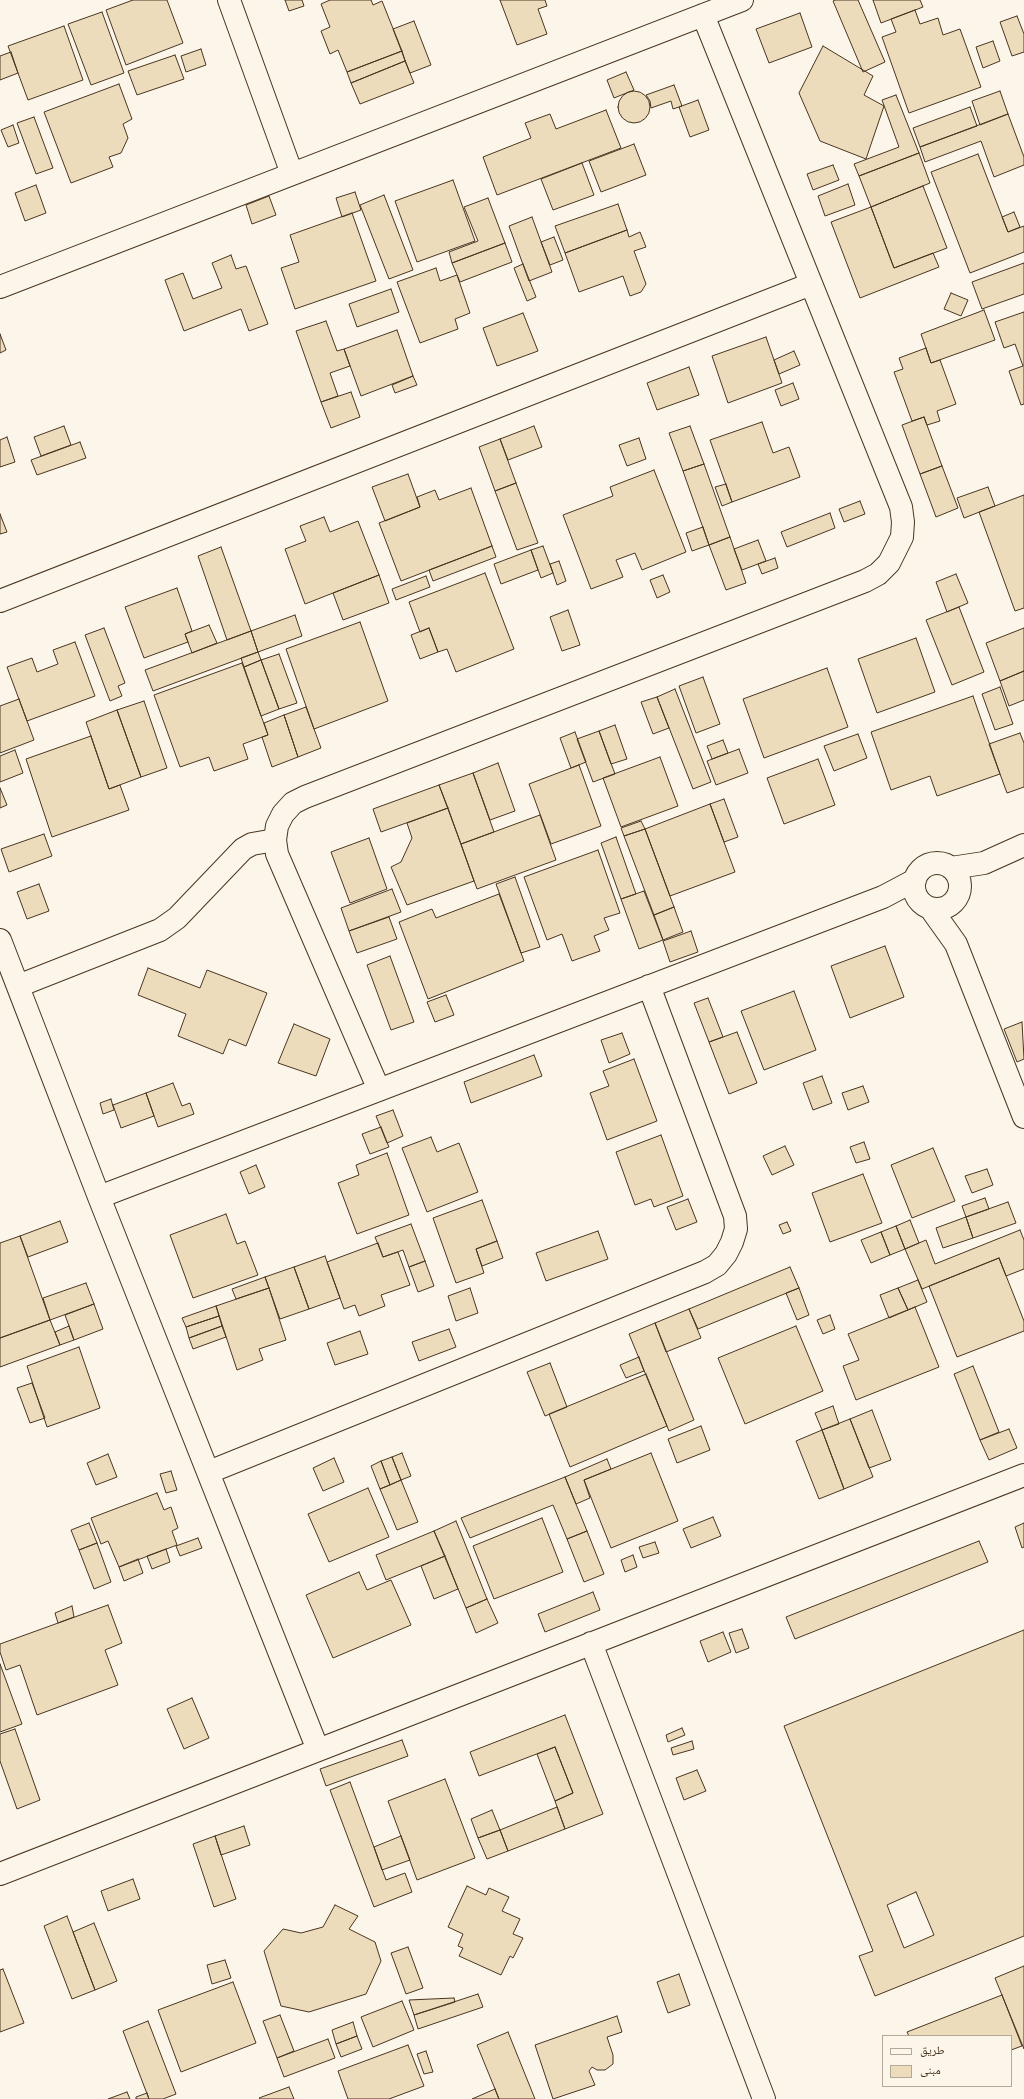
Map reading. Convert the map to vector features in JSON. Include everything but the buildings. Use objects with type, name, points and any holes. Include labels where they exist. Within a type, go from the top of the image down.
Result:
[{"type":"street","points":[[228,0],[292,174]]},
{"type":"street","points":[[0,287],[742,0]]},
{"type":"street","points":[[379,1090],[277,854],[275,840],[277,826],[283,814],[293,804],[305,797],[865,581],[878,574],[889,564],[902,537],[903,522],[901,507],[703,15]]},
{"type":"street","points":[[0,601],[811,284]]},
{"type":"street","points":[[18,986],[160,930],[177,918],[243,849],[252,844],[275,840]]},
{"type":"street","points":[[99,1197],[883,897],[921,896],[943,909],[955,886],[984,862],[1024,845]]},
{"type":"street","points":[[956,944],[955,886],[944,864],[929,865],[922,869],[921,896],[956,944],[1024,1117]]},
{"type":"street","points":[[0,940],[99,1197],[318,1750]]},
{"type":"street","points":[[209,1472],[705,1272],[717,1264],[726,1254],[732,1242],[736,1229],[735,1216],[649,986]]},
{"type":"street","points":[[0,1874],[1024,1474]]},
{"type":"street","points":[[591,1643],[764,2099]]}]
